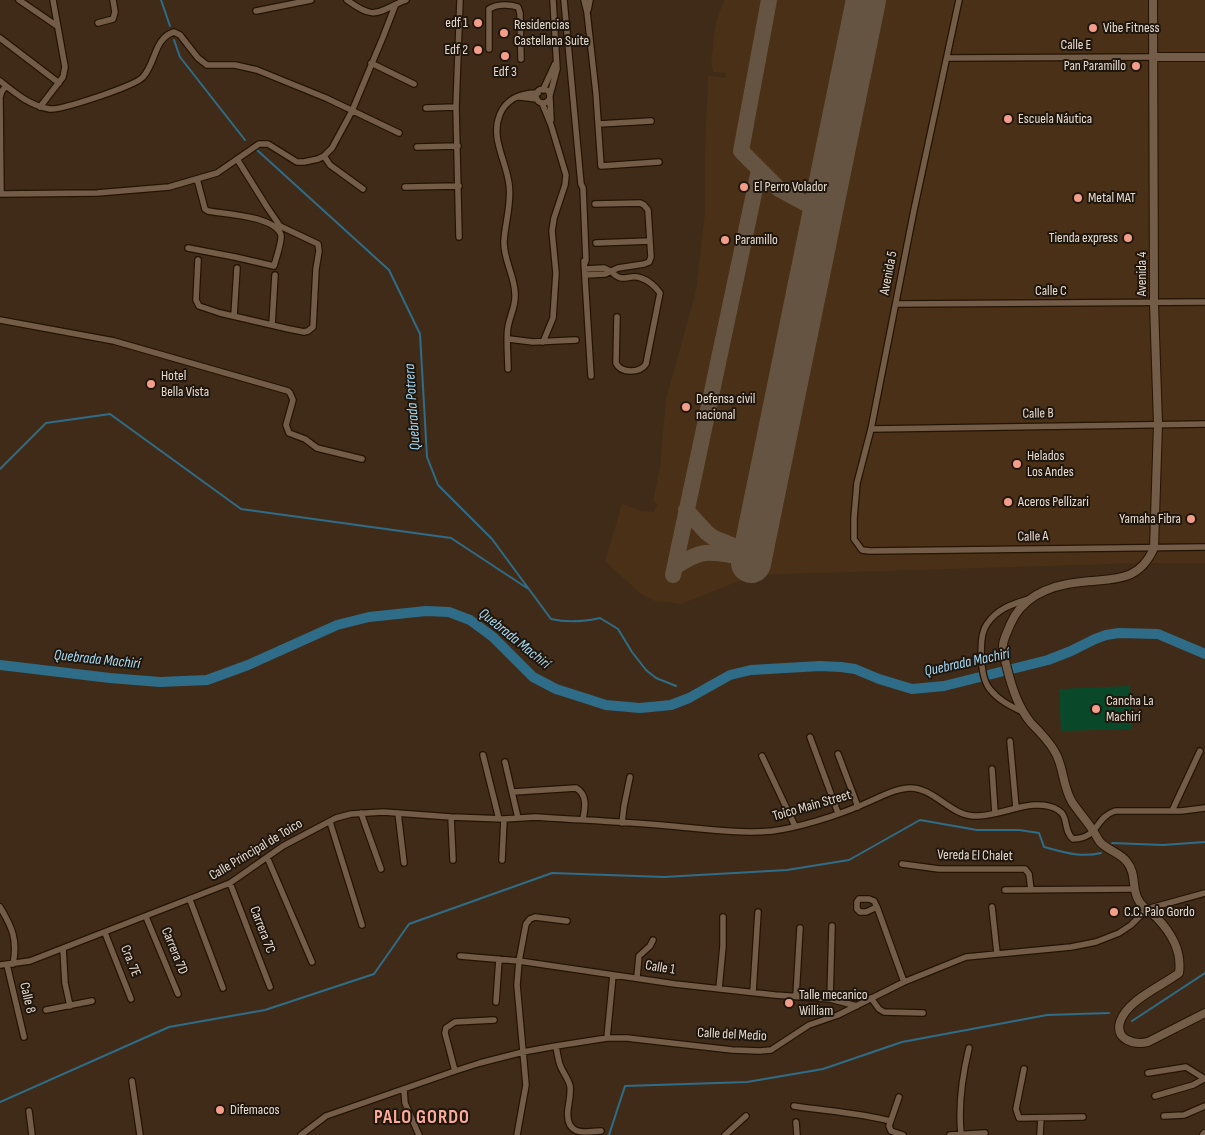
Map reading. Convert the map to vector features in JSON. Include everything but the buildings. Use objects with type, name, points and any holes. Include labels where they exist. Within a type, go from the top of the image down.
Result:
[{"type":"main road","name":"Avenida 4","points":[[1153,0],[1155,57],[1154,304],[1158,424],[1154,548]]},
{"type":"main road","name":"Calle E","points":[[1155,57],[1205,57]]},
{"type":"main road","points":[[1154,548],[1144,564],[1132,573],[1119,579],[1064,585],[1029,598],[1015,615],[1003,646],[1015,697],[1023,712],[1054,750],[1059,759],[1064,786],[1071,800],[1100,842],[1126,860],[1134,876],[1134,889],[1139,902],[1161,923],[1179,952],[1179,973],[1132,1004],[1125,1012],[1120,1023],[1122,1035],[1132,1043],[1148,1042],[1205,1013]]},
{"type":"street","points":[[19,0],[57,26]]},
{"type":"street","points":[[40,107],[59,82],[64,68],[62,44],[53,0]]},
{"type":"street","points":[[98,23],[113,18],[115,12],[113,0]]},
{"type":"street","points":[[256,11],[311,0]]},
{"type":"street","points":[[347,0],[368,12],[381,13],[406,0]]},
{"type":"street","points":[[459,237],[456,107],[460,0]]},
{"type":"street","points":[[540,96],[547,102],[556,75],[553,0]]},
{"type":"street","points":[[564,0],[581,184],[583,188],[591,376]]},
{"type":"street","points":[[584,0],[587,12],[599,124],[601,166],[659,162]]},
{"type":"street","points":[[587,12],[590,0]]},
{"type":"street","name":"Avenida 5","points":[[862,550],[854,539],[858,483],[871,430],[959,0]]},
{"type":"street","points":[[489,49],[488,11],[494,6],[506,2],[514,5],[519,10],[521,59]]},
{"type":"street","points":[[6,86],[0,97],[1,194],[97,193],[156,189],[217,173],[259,144],[273,146],[297,162],[311,161],[324,156],[332,148],[352,111],[395,6]]},
{"type":"street","points":[[0,82],[30,103],[53,109],[61,107],[135,83],[152,66],[161,41],[166,34],[174,32],[180,35],[198,58],[207,65],[235,66],[257,70],[317,94],[399,133]]},
{"type":"street","points":[[0,38],[59,82]]},
{"type":"street","name":"Calle E","points":[[947,58],[1155,57]]},
{"type":"street","points":[[540,96],[551,77],[556,62]]},
{"type":"street","points":[[371,63],[414,84]]},
{"type":"street","points":[[508,369],[508,325],[515,305],[515,292],[504,244],[510,185],[498,147],[498,123],[500,113],[515,97],[540,96],[548,91],[551,125]]},
{"type":"street","points":[[540,96],[566,175],[552,231],[556,273],[553,318],[543,342]]},
{"type":"street","points":[[426,108],[456,107]]},
{"type":"street","points":[[599,124],[651,121]]},
{"type":"street","points":[[417,147],[458,146]]},
{"type":"street","points":[[324,156],[330,165],[364,189]]},
{"type":"street","points":[[198,260],[196,304],[234,316],[304,332],[313,327],[319,246],[314,240],[280,226],[267,208],[238,158]]},
{"type":"street","points":[[188,248],[274,266],[281,238],[278,231],[267,222],[205,209],[197,179]]},
{"type":"street","points":[[405,187],[459,186]]},
{"type":"street","points":[[585,269],[605,274],[625,266],[649,262],[651,257],[648,210],[644,205],[640,203],[595,204]]},
{"type":"street","points":[[596,243],[650,241]]},
{"type":"street","points":[[234,316],[237,268]]},
{"type":"street","points":[[610,271],[622,279],[641,278],[657,288],[660,293],[646,364],[644,368],[638,371],[622,370],[616,363],[617,318]]},
{"type":"street","points":[[272,325],[275,275]]},
{"type":"street","name":"Calle C","points":[[896,304],[1154,304],[1205,302]]},
{"type":"street","points":[[0,320],[114,341],[288,391],[293,400],[286,425],[289,433],[305,439],[317,448],[362,459]]},
{"type":"street","points":[[509,339],[543,342],[576,340]]},
{"type":"street","name":"Calle B","points":[[871,430],[1205,424]]},
{"type":"street","name":"Calle A","points":[[862,550],[1205,547]]},
{"type":"street","points":[[1023,712],[1002,701],[987,684],[982,661],[982,635],[986,626],[1001,610],[1029,598]]},
{"type":"street","points":[[810,737],[838,813]]},
{"type":"street","points":[[1010,741],[1016,808]]},
{"type":"street","points":[[1172,812],[1200,751]]},
{"type":"street","points":[[838,754],[858,807]]},
{"type":"street","points":[[483,755],[501,819],[502,860]]},
{"type":"street","points":[[762,756],[795,826]]},
{"type":"street","points":[[505,762],[518,818]]},
{"type":"street","points":[[992,769],[995,813]]},
{"type":"street","points":[[622,822],[630,777]]},
{"type":"street","points":[[513,792],[576,788],[584,796],[583,819]]},
{"type":"street","name":"Toico Main Street","points":[[501,819],[535,817],[583,819],[754,832],[774,831],[858,807],[902,789],[911,788],[932,794],[953,809],[969,816],[980,817],[1016,808],[1038,805],[1048,806],[1060,811],[1068,834],[1073,838],[1084,838],[1094,831]]},
{"type":"street","points":[[1094,831],[1102,819],[1115,811],[1172,812],[1205,808]]},
{"type":"street","points":[[361,813],[381,869]]},
{"type":"street","name":"Calle Principal de Toico","points":[[7,964],[30,961],[230,883],[284,846],[336,818],[361,813],[501,819]]},
{"type":"street","points":[[398,814],[404,863]]},
{"type":"street","points":[[451,817],[453,860]]},
{"type":"street","points":[[330,822],[362,925]]},
{"type":"street","points":[[267,857],[312,962]]},
{"type":"street","name":"Vereda El Chalet","points":[[902,864],[940,869],[1025,869],[1029,874],[1031,890]]},
{"type":"street","name":"Carrera 7C","points":[[230,883],[270,987]]},
{"type":"street","points":[[1005,890],[1134,889]]},
{"type":"street","points":[[1147,909],[1205,893]]},
{"type":"street","points":[[190,900],[223,988]]},
{"type":"street","name":"Calle 8","points":[[0,907],[10,924],[16,944],[7,964],[24,1037]]},
{"type":"street","points":[[877,907],[904,982]]},
{"type":"street","points":[[992,907],[997,953]]},
{"type":"street","name":"Calle del Medio","points":[[301,1135],[326,1116],[480,1063],[556,1046],[607,1038],[626,1038],[732,1050],[772,1050],[809,1025],[838,1015],[904,982],[966,957],[1071,947],[1096,942],[1119,933],[1131,925],[1147,909]]},
{"type":"street","points":[[753,992],[758,912]]},
{"type":"street","name":"Carrera 7D","points":[[146,917],[178,994]]},
{"type":"street","points":[[517,1135],[526,1092],[517,985],[519,961],[526,924],[530,919],[537,917],[567,921]]},
{"type":"street","points":[[719,989],[723,917]]},
{"type":"street","points":[[830,999],[832,926]]},
{"type":"street","points":[[796,996],[800,928]]},
{"type":"street","name":"Cra. 7E","points":[[105,933],[131,999]]},
{"type":"street","points":[[637,977],[639,956],[650,946],[653,940]]},
{"type":"street","points":[[63,949],[70,1006]]},
{"type":"street","name":"Calle 1","points":[[460,956],[519,961],[719,989],[830,999],[856,1006]]},
{"type":"street","points":[[496,1002],[498,959]]},
{"type":"street","points":[[607,1038],[613,975]]},
{"type":"street","points":[[871,998],[879,1009],[884,1012],[923,1013]]},
{"type":"street","points":[[46,1010],[92,1001]]},
{"type":"street","points":[[455,1071],[445,1033],[446,1028],[455,1022],[494,1020]]},
{"type":"street","points":[[556,1046],[560,1065],[570,1084],[571,1091],[567,1112],[571,1127],[578,1133],[601,1131]]},
{"type":"street","points":[[961,1134],[961,1082],[969,1048]]},
{"type":"street","points":[[1148,1073],[1186,1067],[1204,1079],[1194,1085],[1155,1096]]},
{"type":"street","points":[[1024,1069],[1016,1109],[1016,1115],[1019,1118],[1083,1117]]},
{"type":"street","points":[[132,1081],[140,1135]]},
{"type":"street","points":[[404,1090],[405,1103],[419,1135]]},
{"type":"street","points":[[899,1097],[890,1121],[890,1129],[903,1135]]},
{"type":"street","points":[[794,1106],[838,1113],[862,1114],[890,1121]]},
{"type":"street","points":[[1164,1116],[1184,1114],[1205,1106]]},
{"type":"street","points":[[29,1111],[32,1135]]},
{"type":"street","points":[[725,1135],[746,1116]]},
{"type":"street","points":[[1040,1135],[1041,1118]]},
{"type":"street","points":[[796,1122],[797,1135]]},
{"type":"street","points":[[950,1135],[985,1133],[984,1135]]},
{"type":"shaded area","points":[[724,0],[1205,0],[1205,563],[1143,563],[754,575],[681,604],[655,601],[641,594],[605,561],[622,504],[642,511],[654,512],[658,504],[653,502],[660,467],[666,399],[696,291],[705,213],[708,76],[725,78],[726,75],[726,73],[713,72],[711,62],[716,22]]},
{"type":"green space","name":"Cancha La Machirí","points":[[1130,686],[1132,729],[1061,731],[1059,689]]},
{"type":"waterway","name":"Quebrada Potrera","points":[[161,0],[170,26]]},
{"type":"waterway","name":"Quebrada Potrera","points":[[174,40],[180,57],[245,140]]},
{"type":"waterway","name":"Quebrada Potrera","points":[[257,150],[389,270],[420,334],[427,457],[438,485],[492,539],[551,619],[575,622],[600,618],[618,629],[646,670],[656,678],[676,686]]},
{"type":"waterway","points":[[0,469],[46,423],[110,414],[241,509],[451,538],[527,588]]},
{"type":"waterway","name":"Quebrada Machirí","points":[[0,665],[160,682],[207,680],[248,665],[337,625],[369,617],[426,611],[449,612],[470,620],[493,637],[533,677],[556,689],[606,705],[640,708],[671,705],[689,698],[730,675],[751,670],[820,666],[841,667],[855,669],[912,689],[944,686],[1048,660],[1095,639],[1119,633],[1158,634],[1205,654]]},
{"type":"waterway","points":[[0,1102],[169,1027],[265,1010],[374,974],[409,924],[552,873],[664,877],[787,870],[849,860],[920,820],[977,830],[1019,830],[1039,833],[1044,847],[1079,855],[1101,853]]},
{"type":"waterway","points":[[1112,843],[1163,845],[1205,842]]},
{"type":"waterway","points":[[1132,1021],[1205,973]]},
{"type":"waterway","points":[[609,1135],[625,1086],[747,1082],[823,1069],[902,1042],[1047,1015],[1109,1013]]},
{"type":"taxiway","points":[[769,0],[741,151],[779,189],[823,213]]},
{"type":"taxiway","points":[[673,575],[759,170]]},
{"type":"taxiway","points":[[686,510],[714,538],[753,554]]},
{"type":"taxiway","points":[[675,567],[693,556],[701,554],[715,553],[744,557]]},
{"type":"runway","points":[[751,563],[866,0]]},
{"type":"place","name":"edf 1","points":[[478,23]]},
{"type":"place","name":"Vibe Fitness","points":[[1093,28]]},
{"type":"place","name":"Residencias Castellana Suite","points":[[504,33]]},
{"type":"place","name":"Edf 2","points":[[478,50]]},
{"type":"place","name":"Edf 3","points":[[505,56]]},
{"type":"place","name":"Pan Paramillo","points":[[1136,66]]},
{"type":"place","name":"Escuela Náutica","points":[[1008,119]]},
{"type":"place","name":"El Perro Volador","points":[[744,187]]},
{"type":"place","name":"Metal MAT","points":[[1078,198]]},
{"type":"place","name":"Tienda express","points":[[1128,238]]},
{"type":"place","name":"Paramillo","points":[[725,240]]},
{"type":"place","name":"Hotel Bella Vista","points":[[151,384]]},
{"type":"place","name":"Defensa civil nacional","points":[[686,407]]},
{"type":"place","name":"Helados Los Andes","points":[[1017,464]]},
{"type":"place","name":"Aceros Pellizari","points":[[1008,502]]},
{"type":"place","name":"Yamaha Fibra","points":[[1191,519]]},
{"type":"place","name":"Cancha La Machirí","points":[[1096,709]]},
{"type":"place","name":"C.C. Palo Gordo","points":[[1114,912]]},
{"type":"place","name":"Talle mecanico William","points":[[789,1003]]},
{"type":"place","name":"Difemacos","points":[[220,1110]]},
{"type":"district","name":"PALO GORDO","points":[[422,1118]]}]
